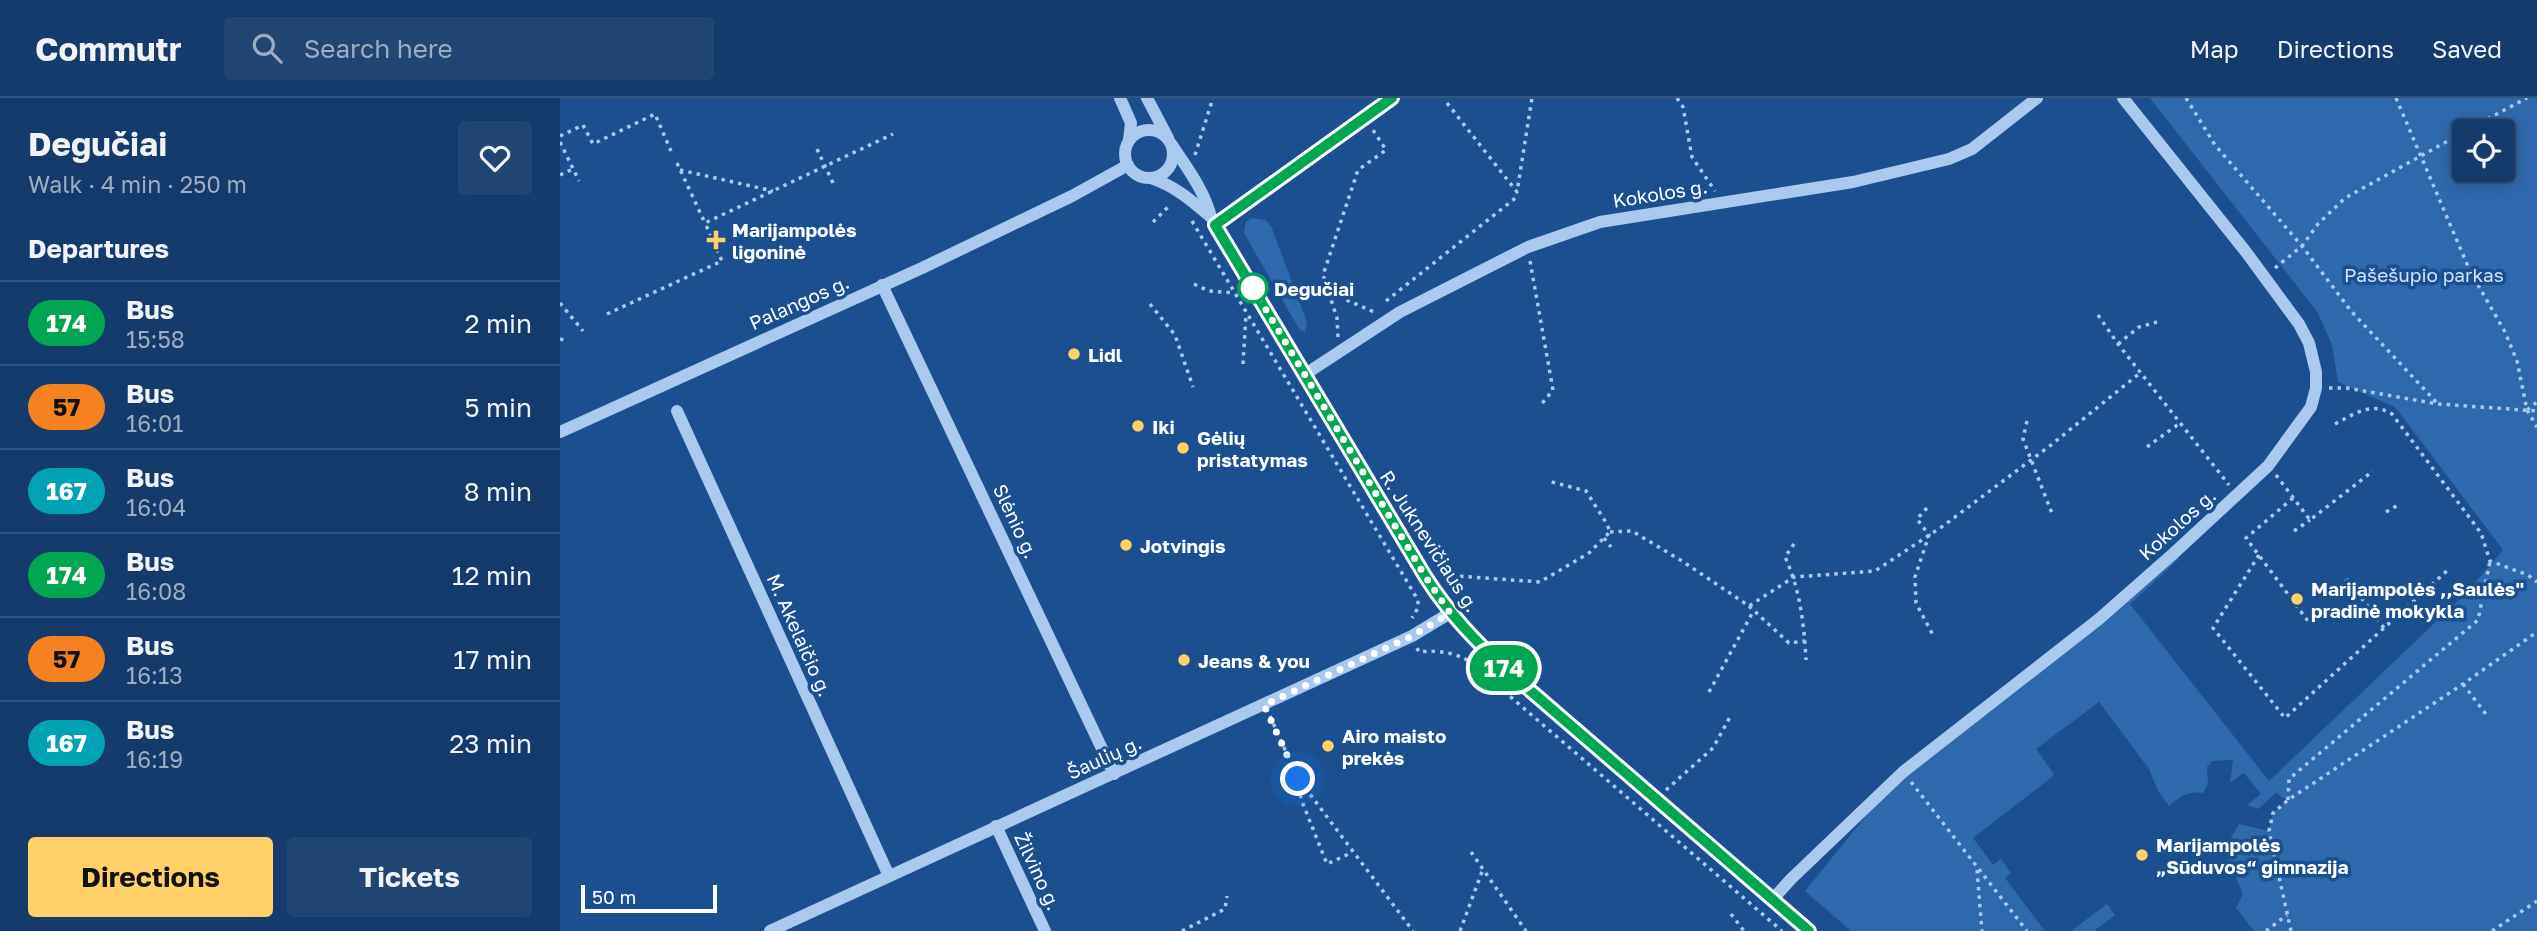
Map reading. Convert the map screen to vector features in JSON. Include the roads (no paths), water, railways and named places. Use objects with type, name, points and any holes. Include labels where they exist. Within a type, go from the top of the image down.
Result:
[{"type":"street","points":[[1120,98],[1131,123],[1125,152],[1128,166],[1138,175],[1151,178],[1167,170],[1174,154],[1163,133],[1148,129],[1129,140]]},
{"type":"street","name":"R. Juknevičiaus g.","points":[[1147,98],[1170,142],[1197,182],[1213,221],[1425,576],[1450,613],[1475,642],[1809,931]]},
{"type":"street","points":[[1213,221],[1392,98]]},
{"type":"street","name":"Kokolos g.","points":[[1304,375],[1389,318],[1474,272],[1528,247],[1600,222],[1853,182],[1949,159],[1972,149],[2036,98]]},
{"type":"street","name":"Kokolos g.","points":[[1772,900],[1903,772],[2106,613],[2269,466],[2311,407],[2316,388],[2316,372],[2309,343],[2299,324],[2123,98]]},
{"type":"street","name":"Palangos g.","points":[[560,432],[882,285],[1072,196],[1128,166]]},
{"type":"street","name":"R. Juknevičiaus g.","points":[[1151,178],[1165,182],[1182,192],[1213,221]]},
{"type":"street","name":"Slėnio g.","points":[[882,285],[1114,774]]},
{"type":"street","name":"M. Akelaičio g.","points":[[677,411],[889,876]]},
{"type":"street","name":"Šaulių g.","points":[[770,931],[1412,636],[1450,613]]},
{"type":"street","name":"Žilvino g.","points":[[996,826],[1045,931]]},
{"type":"place","name":"Marijampolės ligoninė","points":[[716,240]]},
{"type":"place","name":"Degučiai","points":[[1253,288]]},
{"type":"place","name":"Lidl","points":[[1074,354]]},
{"type":"place","name":"Iki","points":[[1138,426]]},
{"type":"place","name":"Gėlių pristatymas","points":[[1183,448]]},
{"type":"place","name":"Jotvingis","points":[[1126,545]]},
{"type":"place","name":"Marijampolės ,,Saulės\" pradinė mokykla","points":[[2297,599]]},
{"type":"place","name":"Jeans & you","points":[[1184,660]]},
{"type":"place","name":"Airo maisto prekės","points":[[1328,746]]},
{"type":"place","name":"Marijampolės „Sūduvos“ gimnazija","points":[[2142,855]]},
{"type":"park label","name":"Pašešupio parkas","points":[[2424,274]]}]
